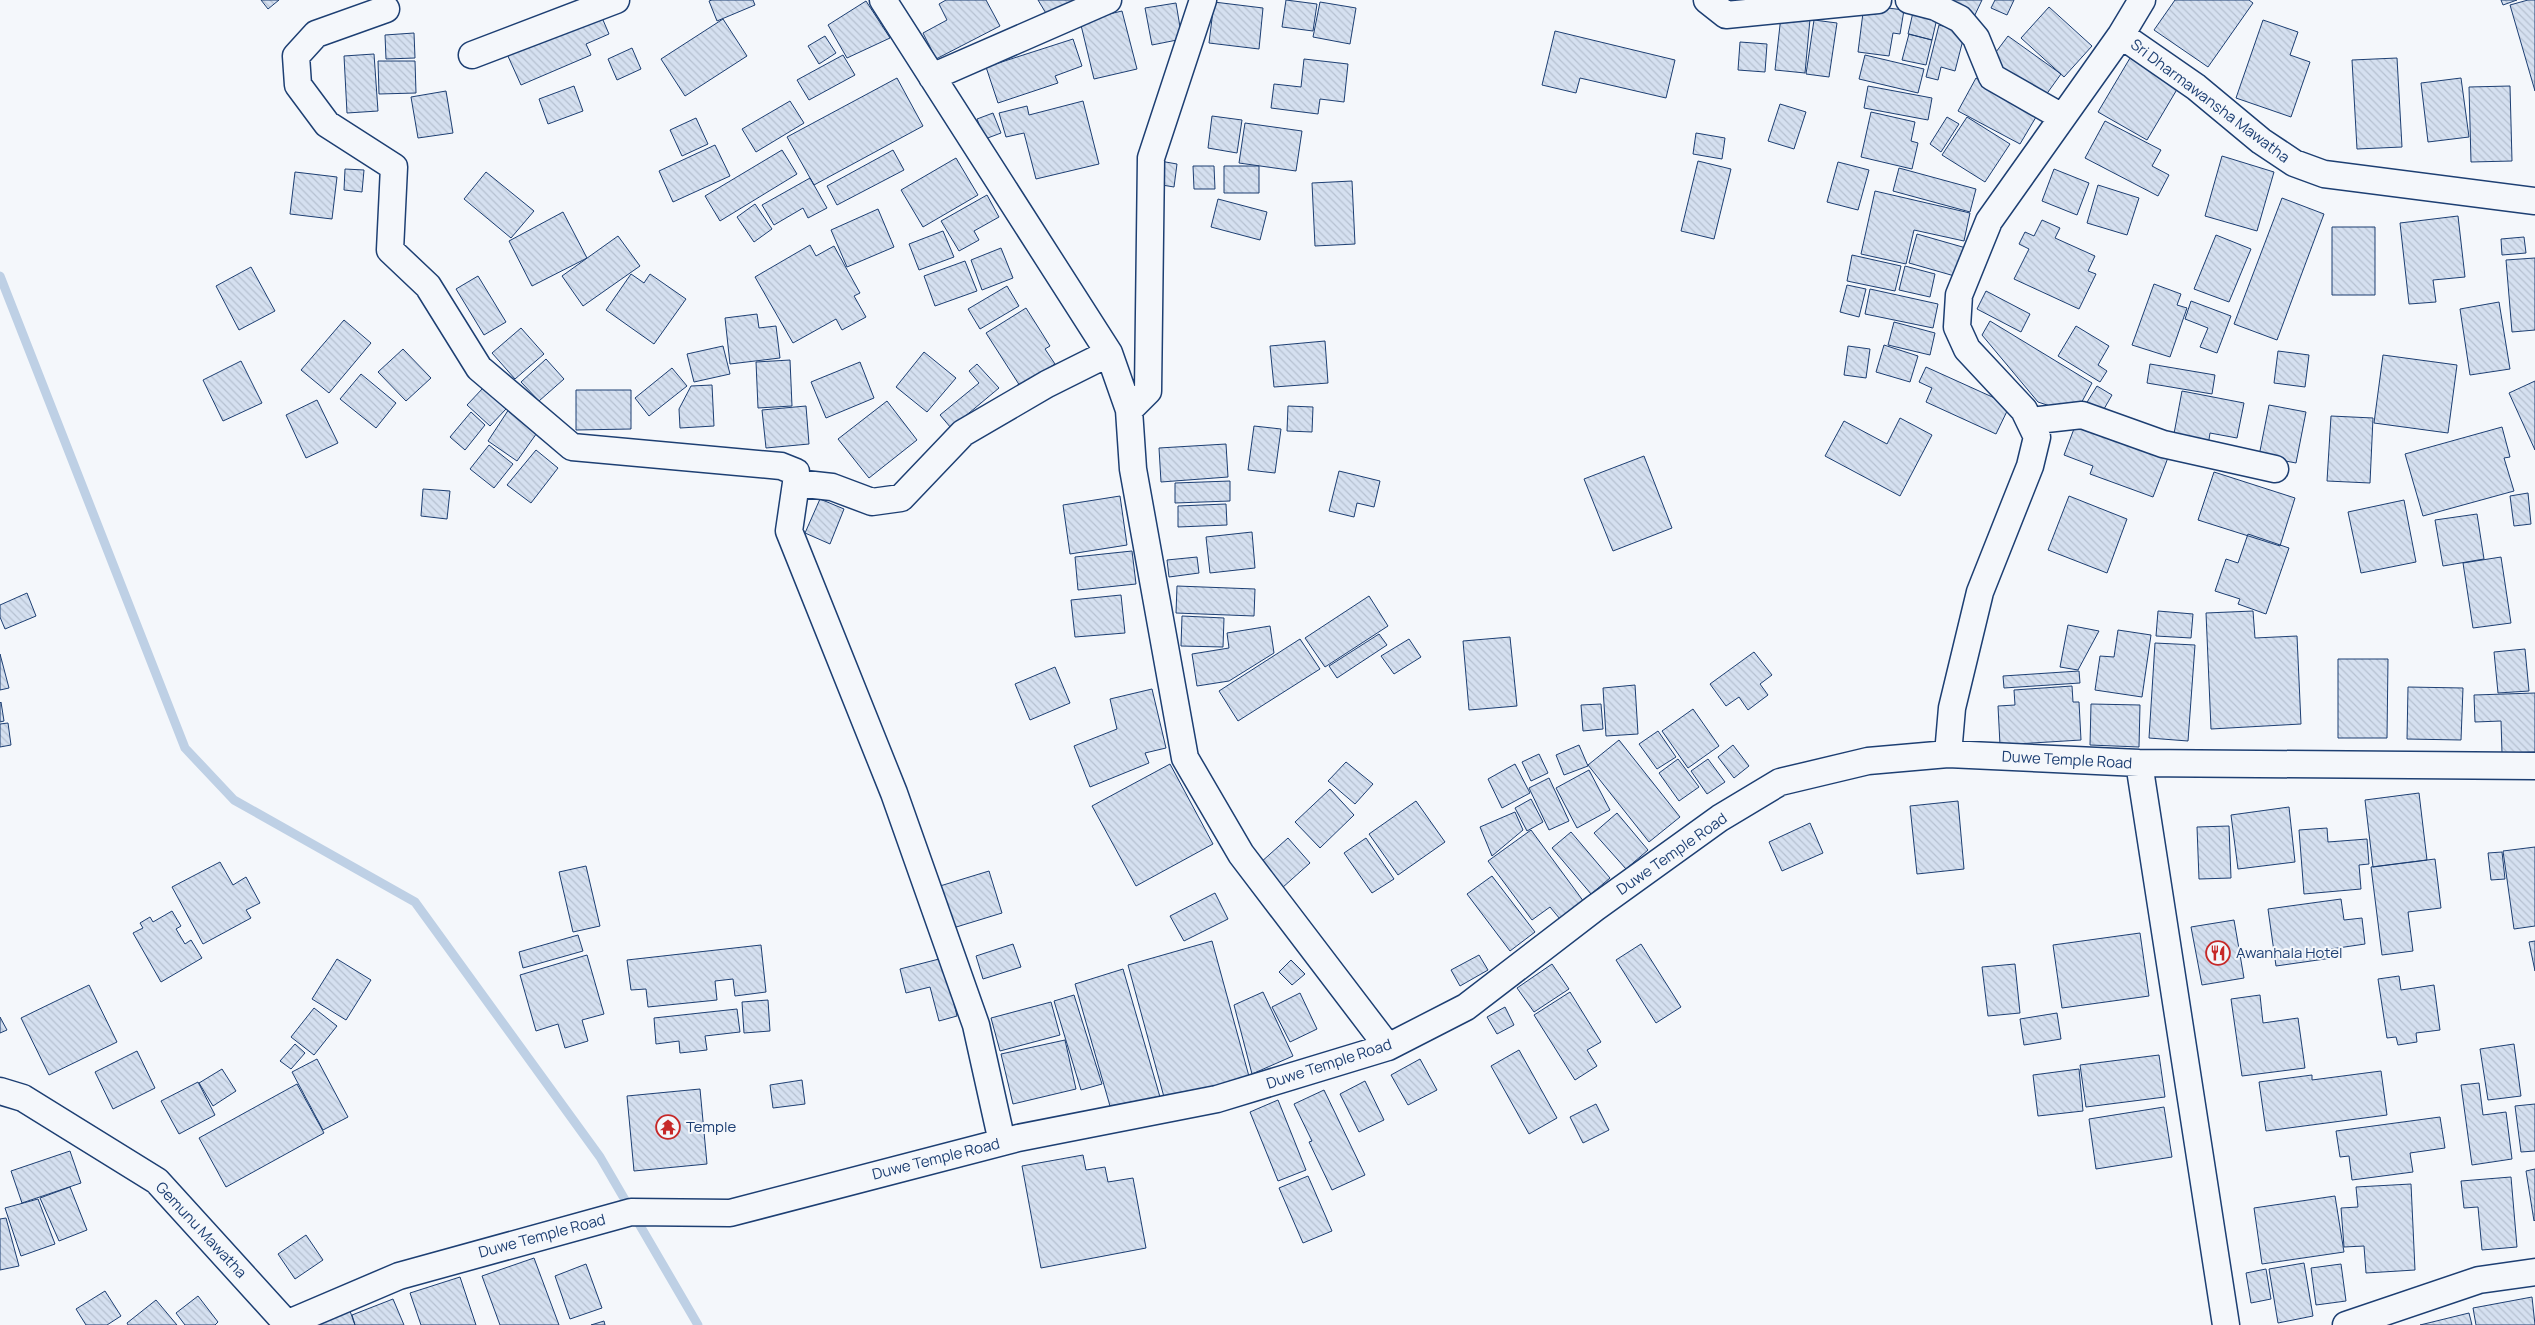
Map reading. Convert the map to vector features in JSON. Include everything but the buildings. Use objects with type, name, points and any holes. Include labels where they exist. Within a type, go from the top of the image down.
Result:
[{"type":"street","points":[[472,55],[616,0]]},
{"type":"street","points":[[882,0],[1109,352],[1130,410],[1133,469],[1185,758],[1241,854],[1388,1047]]},
{"type":"street","points":[[932,77],[1108,0]]},
{"type":"street","points":[[1130,410],[1148,391],[1151,158],[1203,0]]},
{"type":"street","points":[[1707,0],[1726,15],[1878,0]]},
{"type":"street","points":[[1909,0],[1936,7],[1960,19],[1976,38],[1992,77],[2062,117]]},
{"type":"street","points":[[1948,754],[1952,708],[1980,592],[2030,466],[2037,437],[2024,410],[1967,349],[1957,327],[1959,295],[1989,221],[2122,35],[2141,0]]},
{"type":"street","points":[[386,10],[316,34],[296,56],[298,85],[327,124],[394,167],[390,250],[428,286],[480,368],[572,447],[781,466],[796,472],[789,531],[894,793],[976,1025],[1002,1142]]},
{"type":"street","name":"Sri Dharmawansha Mawatha","points":[[2122,35],[2196,87],[2261,141],[2294,163],[2324,174],[2535,200]]},
{"type":"street","points":[[796,483],[832,487],[872,502],[901,498],[963,433],[1047,384],[1109,352]]},
{"type":"street","points":[[2030,422],[2082,415],[2163,444],[2275,469]]},
{"type":"street","name":"Duwe Temple Road","points":[[285,1324],[399,1276],[631,1212],[730,1213],[1002,1142],[1217,1099],[1388,1047],[1466,1007],[1595,908],[1720,818],[1780,782],[1868,761],[1948,754],[2139,763],[2535,766]]},
{"type":"street","points":[[2139,763],[2226,1325]]},
{"type":"street","name":"Gemunu Mawatha","points":[[0,1091],[22,1098],[157,1181],[285,1324]]},
{"type":"street","points":[[2346,1325],[2479,1280],[2535,1272]]},
{"type":"waterway","points":[[0,276],[185,748],[234,800],[415,902],[600,1157],[698,1325]]},
{"type":"place","name":"Awanhala Hotel","points":[[2218,953]]},
{"type":"place","name":"Temple","points":[[668,1127]]}]
